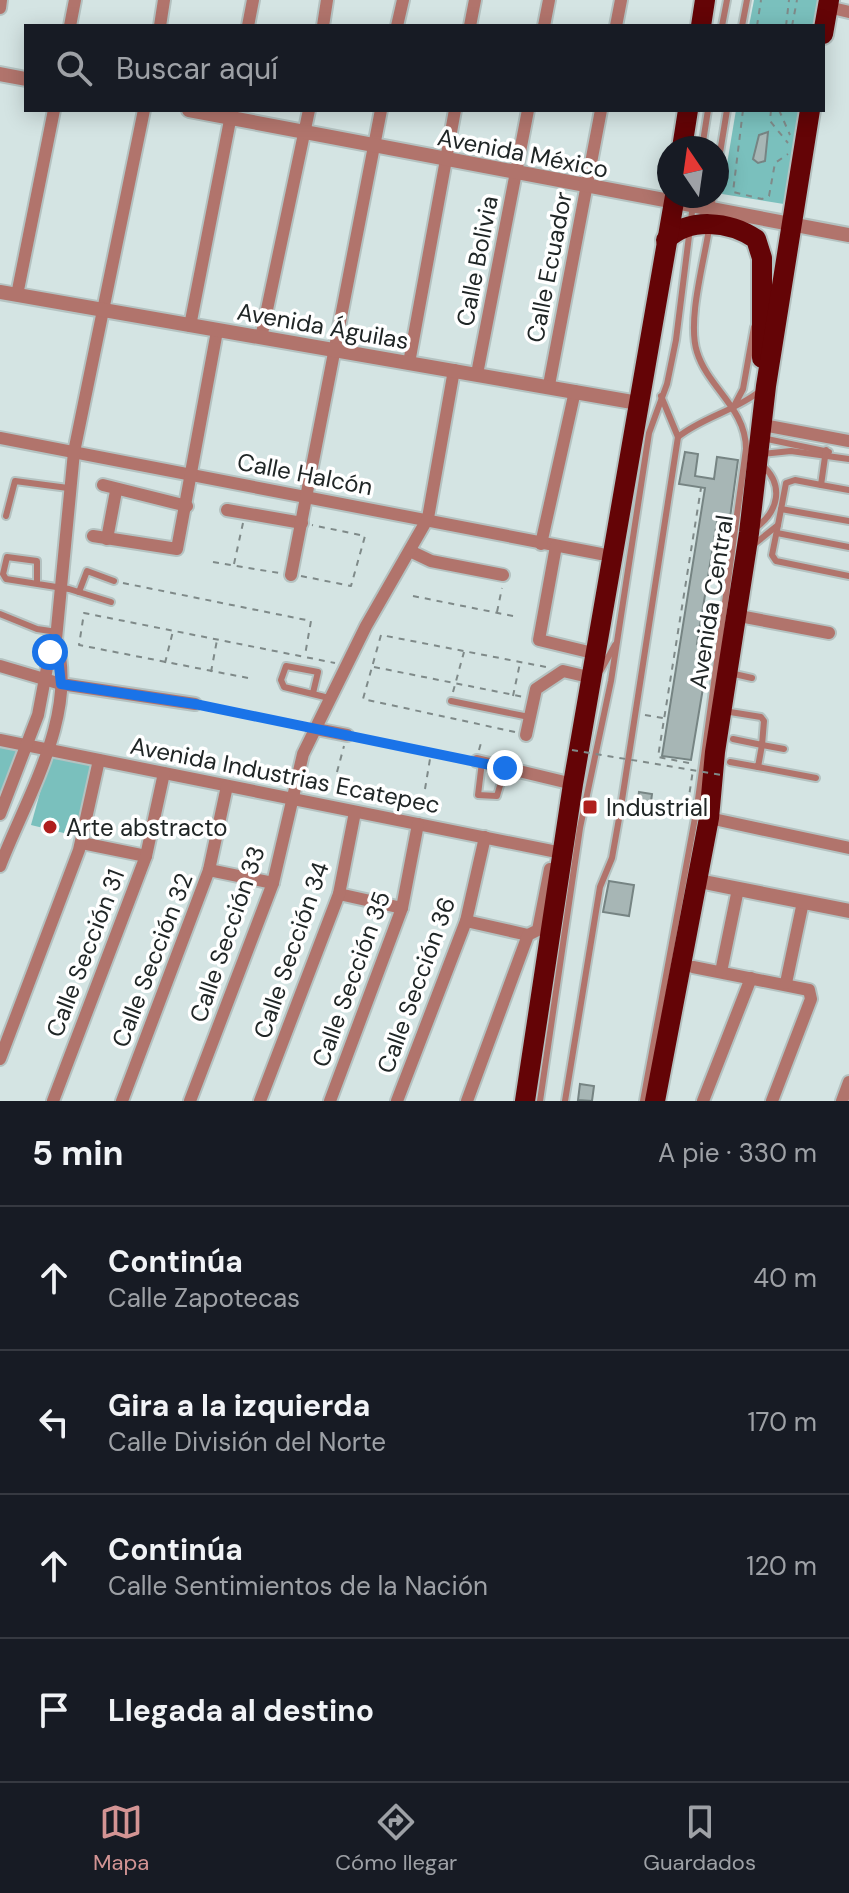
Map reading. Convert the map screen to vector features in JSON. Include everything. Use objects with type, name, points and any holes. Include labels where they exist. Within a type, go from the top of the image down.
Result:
[{"type":"highway","points":[[701,24],[705,0]]},
{"type":"highway","points":[[825,24],[828,4]]},
{"type":"highway","points":[[684,136],[688,112]]},
{"type":"highway","name":"Avenida Central","points":[[655,1101],[677,970],[699,881],[709,818],[734,615],[761,444],[766,386],[810,112]]},
{"type":"highway","points":[[525,1101],[556,861],[597,654],[666,240],[693,208]]},
{"type":"highway","points":[[696,208],[750,235],[760,245],[766,386]]},
{"type":"street","points":[[0,8],[1,0]]},
{"type":"street","points":[[70,24],[75,0]]},
{"type":"street","points":[[160,24],[164,0]]},
{"type":"street","points":[[248,24],[253,0]]},
{"type":"street","points":[[323,24],[327,0]]},
{"type":"street","points":[[397,24],[403,0]]},
{"type":"street","points":[[470,24],[475,0]]},
{"type":"street","points":[[544,24],[549,0]]},
{"type":"street","points":[[616,24],[621,0]]},
{"type":"street","points":[[828,4],[849,12]]},
{"type":"street","points":[[0,74],[24,79]]},
{"type":"street","points":[[17,295],[54,112]]},
{"type":"street","points":[[0,866],[7,829],[46,749],[57,714],[61,684],[56,636],[68,488],[144,112]]},
{"type":"street","name":"Avenida México","points":[[210,112],[231,114],[304,134],[657,200]]},
{"type":"street","points":[[261,338],[309,112]]},
{"type":"street","points":[[291,575],[337,352],[381,112]]},
{"type":"street","points":[[409,363],[455,112]]},
{"type":"street","name":"Calle Bolivia","points":[[477,374],[528,112]]},
{"type":"street","name":"Calle Ecuador","points":[[549,385],[601,112]]},
{"type":"street","points":[[190,326],[231,114]]},
{"type":"street","name":"Avenida México","points":[[699,208],[849,235]]},
{"type":"street","name":"Avenida Águilas","points":[[0,292],[337,352],[549,385],[638,403]]},
{"type":"street","points":[[116,491],[100,537],[175,551],[187,506],[217,331]]},
{"type":"street","points":[[427,522],[454,370]]},
{"type":"street","points":[[541,544],[575,391]]},
{"type":"street","name":"Calle Halcón","points":[[0,438],[601,554]]},
{"type":"street","points":[[761,444],[849,441]]},
{"type":"street","points":[[103,485],[116,491],[187,506]]},
{"type":"street","points":[[227,510],[302,523]]},
{"type":"street","name":"Calle Sección 33","points":[[190,1101],[273,883],[300,762],[366,626],[427,522]]},
{"type":"street","points":[[556,546],[539,640],[597,654]]},
{"type":"street","points":[[410,551],[431,561],[503,575]]},
{"type":"street","points":[[734,615],[829,633]]},
{"type":"street","points":[[0,814],[27,745],[56,636]]},
{"type":"street","points":[[0,666],[46,677],[61,684],[195,704]]},
{"type":"street","points":[[526,735],[536,689],[563,671],[592,682]]},
{"type":"street","points":[[316,729],[347,735]]},
{"type":"street","name":"Avenida Industrias Ecatepec","points":[[0,740],[485,837],[556,861]]},
{"type":"street","points":[[0,1059],[82,843],[99,760]]},
{"type":"street","points":[[479,761],[573,784]]},
{"type":"street","name":"Calle Sección 31","points":[[53,1101],[146,856],[164,773]]},
{"type":"street","name":"Calle Sección 32","points":[[122,1101],[209,870],[227,786]]},
{"type":"street","name":"Calle Sección 34","points":[[260,1101],[339,894],[355,812]]},
{"type":"street","points":[[709,818],[849,848]]},
{"type":"street","name":"Calle Sección 35","points":[[330,1101],[402,908],[418,824]]},
{"type":"street","name":"Calle Sección 36","points":[[397,1101],[466,921],[485,837]]},
{"type":"street","points":[[82,843],[146,856]]},
{"type":"street","points":[[466,921],[528,935],[538,930],[556,861]]},
{"type":"street","points":[[209,870],[273,883]]},
{"type":"street","points":[[699,881],[849,911]]},
{"type":"street","points":[[721,972],[738,889]]},
{"type":"street","points":[[339,894],[402,908]]},
{"type":"street","points":[[786,983],[803,902]]},
{"type":"street","points":[[467,1101],[528,935]]},
{"type":"street","points":[[693,967],[786,983],[810,993],[772,1101]]},
{"type":"street","points":[[703,1101],[751,978]]},
{"type":"street","points":[[842,1101],[849,1082]]},
{"type":"lane","points":[[722,24],[727,0]]},
{"type":"lane","points":[[742,24],[747,0]]},
{"type":"lane","points":[[704,136],[708,112]]},
{"type":"lane","points":[[723,136],[727,112]]},
{"type":"lane","points":[[540,1101],[590,770],[605,714],[649,433],[676,340],[694,208]]},
{"type":"lane","points":[[643,1101],[695,822],[746,449],[745,431],[733,408],[704,369],[695,343],[694,208]]},
{"type":"lane","points":[[733,408],[743,389],[751,339],[761,310]]},
{"type":"lane","points":[[678,437],[697,424],[733,408],[766,386]]},
{"type":"lane","points":[[565,1101],[600,887],[612,858],[678,437],[661,396]]},
{"type":"lane","points":[[761,444],[791,451],[826,453]]},
{"type":"lane","points":[[761,444],[849,459]]},
{"type":"lane","points":[[821,485],[826,453]]},
{"type":"lane","points":[[6,516],[15,481],[68,488]]},
{"type":"lane","points":[[849,490],[788,482],[772,555],[776,561],[849,576]]},
{"type":"lane","points":[[781,509],[849,521]]},
{"type":"lane","points":[[747,542],[777,529],[849,547]]},
{"type":"lane","points":[[37,584],[39,563],[7,557],[5,578],[79,592],[111,602]]},
{"type":"lane","points":[[79,592],[87,571],[114,581]]},
{"type":"lane","points":[[0,614],[56,636]]},
{"type":"lane","points":[[592,682],[617,642]]},
{"type":"lane","points":[[313,693],[318,672],[286,666],[282,686],[332,699]]},
{"type":"lane","points":[[726,673],[752,678]]},
{"type":"lane","points":[[451,701],[529,717]]},
{"type":"lane","points":[[721,711],[762,718],[758,767]]},
{"type":"lane","points":[[733,739],[784,749]]},
{"type":"lane","points":[[479,761],[478,795],[497,796],[505,768]]},
{"type":"lane","points":[[730,762],[816,778]]},
{"type":"path","points":[[757,24],[761,0]]},
{"type":"path","points":[[786,24],[789,0]]},
{"type":"path","points":[[792,24],[797,0]]},
{"type":"path","points":[[743,112],[733,192],[762,199],[769,196],[775,163],[788,154]]},
{"type":"path","points":[[771,112],[770,121],[789,144]]},
{"type":"path","points":[[780,112],[790,134],[786,168]]},
{"type":"path","points":[[660,765],[661,758],[658,757],[701,488]]},
{"type":"path","points":[[234,565],[245,514]]},
{"type":"path","points":[[302,523],[365,536],[351,586]]},
{"type":"path","points":[[497,612],[503,575]]},
{"type":"path","points":[[114,581],[311,621],[305,657]]},
{"type":"path","points":[[413,596],[518,617]]},
{"type":"path","points":[[248,678],[79,645],[84,613],[336,664]]},
{"type":"path","points":[[165,663],[173,630]]},
{"type":"path","points":[[526,735],[363,699],[381,635],[563,671]]},
{"type":"path","points":[[211,672],[218,639]]},
{"type":"path","points":[[447,718],[464,651]]},
{"type":"path","points":[[513,696],[520,662]]},
{"type":"path","points":[[372,667],[533,698]]},
{"type":"path","points":[[195,704],[316,729]]},
{"type":"path","points":[[636,714],[664,718]]},
{"type":"path","points":[[337,772],[347,735],[479,761]]},
{"type":"path","points":[[572,750],[722,775]]},
{"type":"path","points":[[425,789],[431,752]]},
{"type":"path","points":[[661,758],[689,763]]},
{"type":"shaded area","points":[[754,0],[823,0],[819,24],[749,24]]},
{"type":"shaded area","points":[[736,112],[805,112],[790,205],[729,195],[729,152]]},
{"type":"shaded area","points":[[0,744],[19,748],[0,800]]},
{"type":"shaded area","points":[[51,753],[95,765],[76,836],[31,825]]},
{"type":"building","points":[[768,132],[765,161],[758,163],[753,159],[759,135]]},
{"type":"building","points":[[685,452],[698,454],[695,476],[714,479],[717,457],[738,460],[730,518],[718,516],[697,644],[710,646],[691,760],[662,756],[705,488],[679,484]]},
{"type":"building","points":[[639,792],[652,794],[649,817],[636,815]]},
{"type":"building","points":[[609,881],[634,885],[629,916],[603,912]]},
{"type":"building","points":[[580,1084],[594,1086],[592,1101],[578,1100]]},
{"type":"place","name":"Industrial","points":[[590,807]]},
{"type":"place","name":"Arte abstracto","points":[[50,827]]},
{"type":"route","points":[[50,652],[56,639],[60,653],[61,684],[195,704],[505,768]]}]
